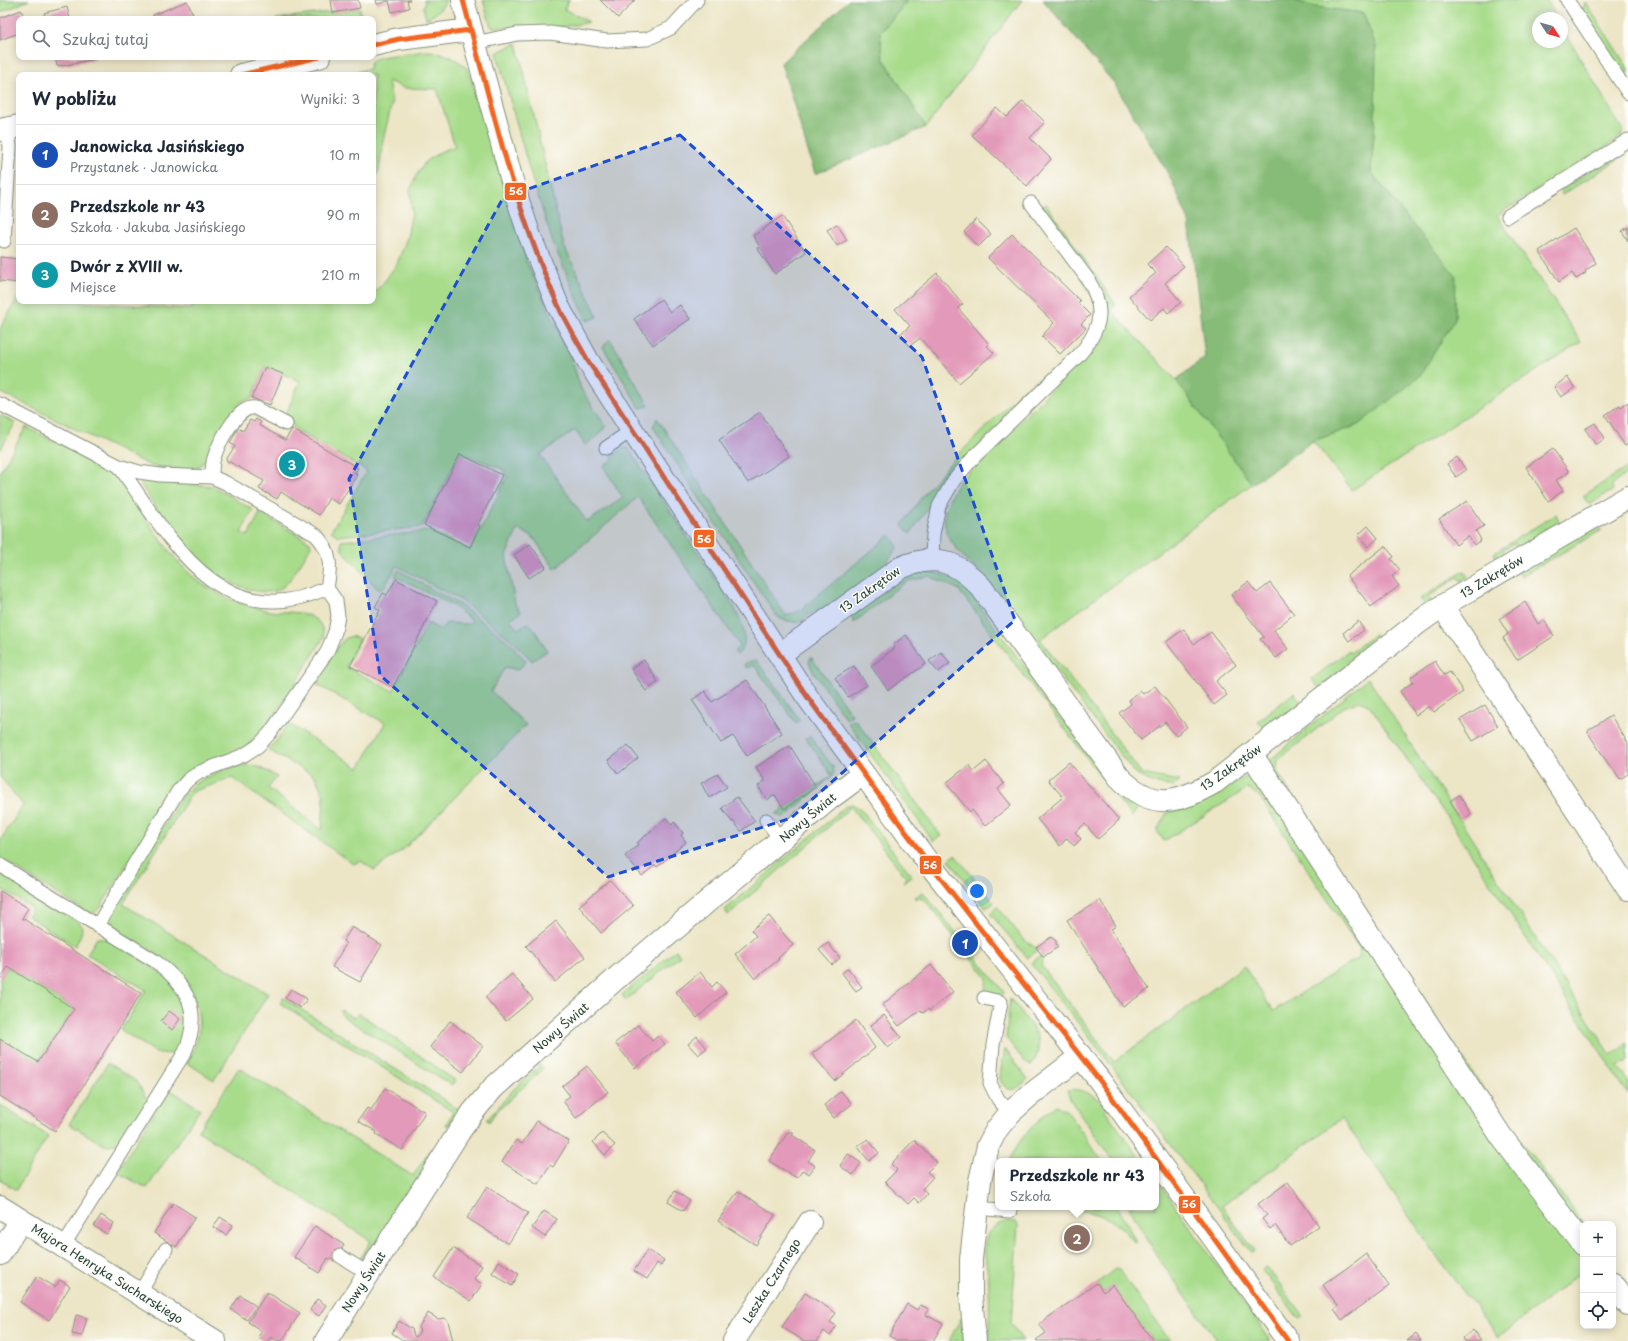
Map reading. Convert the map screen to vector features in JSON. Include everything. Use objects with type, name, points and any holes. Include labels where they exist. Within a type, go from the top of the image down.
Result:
[{"type":"street","points":[[463,0],[514,188],[529,234],[558,306],[588,361],[806,696],[945,885],[1081,1056],[1157,1158]]},
{"type":"street","points":[[376,44],[399,39],[473,36]]},
{"type":"street","points":[[254,72],[306,60]]},
{"type":"street","name":"13 Zakrętów","points":[[780,654],[900,568],[915,561],[932,560],[949,563],[960,568],[981,587],[1128,786],[1142,795],[1168,801],[1197,793],[1216,782],[1418,623],[1442,606],[1628,497]]},
{"type":"street","points":[[1442,606],[1628,888]]},
{"type":"street","points":[[1252,755],[1501,1136],[1580,1240]]},
{"type":"street","name":"Nowy Świat","points":[[326,1341],[459,1132],[493,1088],[619,976],[830,799],[863,774]]},
{"type":"street","points":[[975,1341],[970,1296],[971,1259],[980,1181],[988,1146],[997,1129],[1010,1113],[1029,1096],[1081,1056]]},
{"type":"street","points":[[1159,1161],[1288,1341]]},
{"type":"street","name":"Majora Henryka Sucharskiego","points":[[0,1207],[215,1341]]},
{"type":"street","points":[[0,1254],[22,1220]]},
{"type":"street","name":"Leszka Czarnego","points":[[734,1341],[810,1222]]},
{"type":"street","points":[[1616,1288],[1628,1304]]},
{"type":"lane","points":[[473,36],[550,33],[607,41],[647,39],[671,28],[697,0]]},
{"type":"lane","points":[[1567,0],[1628,93]]},
{"type":"lane","points":[[4,241],[10,148],[9,128]]},
{"type":"lane","points":[[1508,216],[1628,140]]},
{"type":"lane","points":[[932,560],[933,534],[940,506],[954,480],[973,458],[1079,355],[1094,336],[1100,314],[1099,302],[1095,291],[1031,203]]},
{"type":"lane","points":[[0,404],[119,466],[140,472],[160,475],[212,477],[226,483],[316,535],[324,543],[330,558],[330,573],[327,588],[336,602],[338,616],[335,632],[327,652],[270,734],[258,746],[244,755],[200,772],[188,780],[178,791],[97,926]]},
{"type":"lane","points":[[212,477],[213,459],[218,448],[234,421],[242,412],[251,407],[255,408],[286,424]]},
{"type":"lane","points":[[606,448],[632,430]]},
{"type":"lane","points":[[119,466],[179,551],[210,580],[226,589],[244,596],[274,602],[310,596],[327,588]]},
{"type":"lane","points":[[766,820],[782,840]]},
{"type":"lane","points":[[0,865],[155,961],[178,980],[190,1003],[192,1027],[190,1039],[185,1052],[64,1246]]},
{"type":"lane","points":[[984,998],[1001,1002],[994,1044],[990,1083],[998,1099],[1010,1113]]},
{"type":"lane","points":[[977,1208],[995,1210]]},
{"type":"lane","points":[[999,1210],[1010,1211]]},
{"type":"lane","points":[[139,1294],[166,1249]]},
{"type":"lane","points":[[340,1256],[369,1274]]},
{"type":"highlighted area","points":[[680,135],[922,357],[1015,620],[791,818],[608,877],[380,675],[349,479],[503,198]]},
{"type":"green space","points":[[0,0],[29,0],[0,13]]},
{"type":"green space","points":[[424,0],[446,0],[438,11],[426,19],[423,6],[425,4]]},
{"type":"green space","points":[[483,0],[569,0],[564,9],[589,22],[553,28],[491,27]]},
{"type":"green space","points":[[849,0],[908,0],[880,33],[883,58],[926,127],[815,174],[781,63]]},
{"type":"green space","points":[[908,0],[1022,0],[926,127],[883,58],[880,33]]},
{"type":"green space","points":[[1043,0],[1292,0],[1316,7],[1363,13],[1376,46],[1375,121],[1371,172],[1456,276],[1455,319],[1419,377],[1358,425],[1313,441],[1252,484],[1176,380],[1205,357],[1189,221],[1170,177],[1114,83]]},
{"type":"green space","points":[[1292,0],[1547,0],[1554,12],[1532,12],[1532,48],[1568,48],[1568,37],[1623,131],[1620,138],[1497,215],[1581,342],[1352,490],[1313,441],[1358,425],[1408,219],[1371,172],[1375,121],[1363,13],[1316,7]]},
{"type":"green space","points":[[1585,2],[1628,68],[1628,83],[1582,12]]},
{"type":"green space","points":[[360,8],[360,14],[364,16],[299,16]]},
{"type":"green space","points":[[517,43],[564,246],[598,317],[587,321],[553,243],[530,172],[497,53]]},
{"type":"green space","points":[[432,51],[444,54],[457,60],[469,72],[527,262],[568,349],[581,389],[606,426],[598,436],[585,445],[575,430],[540,455],[587,522],[623,498],[603,466],[613,460],[612,457],[623,448],[628,448],[734,607],[744,632],[744,644],[737,655],[734,651],[740,646],[638,497],[555,569],[533,537],[518,529],[506,556],[515,604],[521,612],[510,619],[518,629],[528,623],[533,627],[547,651],[532,661],[510,639],[462,601],[397,566],[383,588],[379,590],[342,550],[341,541],[429,531],[470,550],[507,477],[503,469],[460,453],[422,527],[338,536],[331,531],[367,471],[296,430],[286,414],[300,381],[265,367],[252,398],[241,402],[207,458],[200,466],[191,470],[151,466],[0,392],[0,328],[16,301],[16,304],[114,304],[192,309],[193,304],[376,304],[376,291],[397,264],[407,238],[412,212],[410,191],[416,176],[426,161],[440,152],[455,146],[437,89],[404,88],[388,81],[392,103],[383,140],[379,170],[376,176],[376,72],[355,72],[369,69],[371,61],[380,57]]},
{"type":"green space","points":[[1628,146],[1628,153],[1562,195],[1560,191]]},
{"type":"green space","points":[[1046,204],[1116,305],[1111,310],[1176,380],[1252,484],[1040,639],[1142,774],[1179,781],[1174,786],[1152,782],[1133,771],[987,580],[955,547],[945,525],[945,512],[950,498],[959,482],[1081,360],[1104,318],[1042,207]]},
{"type":"green space","points":[[610,339],[649,406],[640,408],[603,347]]},
{"type":"green space","points":[[1030,386],[1023,402],[968,456],[936,497],[910,534],[902,525],[927,490],[953,460],[1020,393]]},
{"type":"green space","points":[[0,415],[15,423],[0,450]]},
{"type":"green space","points":[[657,418],[786,616],[799,611],[890,535],[898,547],[886,563],[820,616],[816,610],[797,623],[781,619],[776,615],[753,581],[653,427]]},
{"type":"green space","points":[[26,427],[98,463],[107,470],[123,486],[176,558],[192,576],[200,582],[222,596],[243,604],[271,611],[305,614],[317,621],[323,630],[324,637],[286,698],[258,738],[235,753],[189,772],[181,777],[100,908],[96,912],[86,912],[0,858],[0,841],[23,805],[0,777],[0,472]]},
{"type":"green space","points":[[1628,467],[1628,472],[1612,485],[1613,490],[1589,505],[1583,496]]},
{"type":"green space","points":[[144,480],[213,486],[253,510],[241,533],[248,536],[260,513],[310,542],[311,546],[292,577],[283,587],[278,590],[267,592],[259,591],[248,589],[230,582],[200,561],[186,547],[162,517],[141,485]]},
{"type":"green space","points":[[1556,514],[1560,523],[1517,548],[1515,543],[1503,550],[1506,555],[1498,560],[1494,553]]},
{"type":"green space","points":[[1589,529],[1602,530],[1521,576],[1519,569]]},
{"type":"green space","points":[[398,570],[460,605],[509,642],[526,661],[518,670],[505,667],[491,691],[526,725],[405,848],[374,870],[361,861],[353,864],[232,778],[192,792],[123,904],[268,994],[214,1080],[187,1063],[196,1044],[199,1024],[196,1004],[187,982],[180,973],[163,958],[112,928],[110,918],[111,913],[182,796],[196,783],[218,772],[234,767],[249,765],[269,772],[277,777],[268,788],[322,830],[324,796],[315,776],[268,750],[278,739],[288,723],[359,768],[385,723],[316,684],[338,647],[345,639],[349,637],[360,639],[346,667],[393,691],[428,623],[441,630],[446,623],[469,624],[472,621],[454,606],[395,576]]},
{"type":"green space","points":[[1464,571],[1468,577],[1461,581],[1458,577],[1428,597],[1431,601],[1426,605],[1420,599]]},
{"type":"green space","points":[[924,572],[946,576],[966,588],[1110,782],[1123,796],[1138,807],[1132,817],[958,589],[929,576],[905,582],[853,623],[852,616],[898,581],[909,575]]},
{"type":"green space","points":[[1375,634],[1379,641],[1319,688],[1312,679],[1348,651],[1350,653]]},
{"type":"green space","points":[[811,657],[852,715],[846,719],[813,671],[809,662]]},
{"type":"green space","points":[[756,660],[800,720],[796,723],[754,665],[746,668],[744,664]]},
{"type":"green space","points":[[1368,678],[1611,1055],[1628,1043],[1628,1060],[1618,1067],[1628,1081],[1628,1094],[1451,823],[1370,706],[1360,701],[1344,707],[1278,760],[1277,771],[1366,914],[1510,1127],[1582,1221],[1580,1221],[1580,1230],[1505,1132],[1268,767],[1270,760]]},
{"type":"green space","points":[[1294,693],[1302,703],[1266,730],[1258,721]]},
{"type":"green space","points":[[855,719],[941,836],[933,841],[848,723]]},
{"type":"green space","points":[[810,736],[833,767],[834,772],[832,776],[806,738]]},
{"type":"green space","points":[[832,776],[784,818],[776,814]]},
{"type":"green space","points":[[1246,777],[1255,778],[1580,1250],[1580,1273],[1498,1337],[1443,1265],[1342,1118],[1222,1206],[1254,1250],[1252,1253],[1111,1065],[1031,963],[1042,955],[1041,965],[1114,1062],[1244,966],[1273,1011],[1358,958],[1360,949],[1259,796],[1248,788],[1164,841],[1157,831],[1166,814],[1208,798]]},
{"type":"green space","points":[[852,804],[861,809],[912,876],[903,883],[906,877],[851,807],[728,915],[725,910],[846,806]]},
{"type":"green space","points":[[955,855],[994,903],[986,908],[949,860]]},
{"type":"green space","points":[[0,873],[80,923],[82,932],[75,946],[28,916],[32,908],[0,888]]},
{"type":"green space","points":[[923,892],[1004,992],[1002,996],[985,991],[987,978],[924,899],[914,898]]},
{"type":"green space","points":[[997,906],[1023,939],[1038,950],[1027,958],[990,913]]},
{"type":"green space","points":[[97,938],[108,940],[142,960],[167,978],[176,987],[183,1004],[186,1018],[185,1032],[177,1054],[156,1053],[121,1030],[146,990],[87,954]]},
{"type":"green space","points":[[676,950],[680,956],[626,1000],[622,995]]},
{"type":"green space","points":[[8,967],[74,1009],[38,1062],[0,1039],[0,979]]},
{"type":"green space","points":[[283,998],[457,1108],[460,1112],[451,1125],[446,1125],[453,1112],[280,1003]]},
{"type":"green space","points":[[1010,998],[1030,1024],[1038,1038],[1038,1052],[1031,1065],[1027,1064],[1006,1038]]},
{"type":"green space","points":[[341,1010],[354,1018],[359,1013],[456,1081],[451,1085],[344,1017],[341,1014]]},
{"type":"green space","points":[[1005,1049],[1028,1079],[1017,1088],[1010,1090],[1007,1089],[1000,1079]]},
{"type":"green space","points":[[108,1063],[137,1082],[148,1101],[121,1144],[104,1145],[69,1124]]},
{"type":"green space","points":[[540,1065],[543,1069],[495,1113],[489,1122],[487,1120],[513,1090]]},
{"type":"green space","points":[[239,1068],[413,1176],[430,1150],[432,1155],[366,1260],[360,1259],[371,1241],[198,1131]]},
{"type":"green space","points":[[169,1089],[200,1109],[147,1188],[117,1172]]},
{"type":"green space","points":[[1073,1089],[1084,1091],[1098,1100],[1107,1108],[1105,1110],[1138,1156],[1137,1158],[1111,1158],[1070,1099],[1067,1090]]},
{"type":"green space","points":[[0,1105],[48,1136],[16,1190],[0,1180]]},
{"type":"green space","points":[[1056,1105],[1067,1111],[1100,1158],[1011,1158],[1018,1144],[1041,1118]]},
{"type":"green space","points":[[1159,1183],[1271,1341],[1217,1341],[1157,1256],[1131,1210],[1159,1210]]},
{"type":"green space","points":[[1078,1210],[1120,1210],[1136,1242],[1134,1242],[1122,1229],[1110,1220],[1103,1216]]},
{"type":"green space","points":[[1009,1221],[1016,1222],[1018,1225],[1011,1323],[1023,1341],[989,1341],[989,1279],[985,1254],[985,1242],[990,1230],[999,1224]]},
{"type":"green space","points":[[1267,1267],[1304,1317],[1299,1319],[1262,1270]]},
{"type":"green space","points":[[1115,1269],[1119,1270],[1170,1341],[1153,1341],[1112,1286],[1103,1292],[1097,1283]]},
{"type":"green space","points":[[961,1318],[965,1341],[949,1341]]},
{"type":"building","points":[[331,0],[358,0],[360,8],[333,13]]},
{"type":"building","points":[[376,0],[410,0],[407,1],[409,8],[392,12],[389,1],[377,4]]},
{"type":"building","points":[[600,0],[635,0],[618,18]]},
{"type":"building","points":[[187,1],[194,16],[153,16]]},
{"type":"building","points":[[67,7],[69,16],[45,16],[44,13]]},
{"type":"building","points":[[21,10],[24,16],[16,16],[16,34],[0,40],[0,18]]},
{"type":"building","points":[[56,60],[90,60],[62,66],[57,66]]},
{"type":"building","points":[[1023,101],[1045,122],[1030,138],[1051,159],[1027,186],[972,135],[997,108],[1007,117]]},
{"type":"building","points":[[782,216],[806,252],[775,274],[757,248],[760,247],[753,236]]},
{"type":"building","points":[[976,219],[991,234],[978,247],[964,232]]},
{"type":"building","points":[[837,224],[847,240],[837,246],[827,230]]},
{"type":"building","points":[[1628,227],[1628,241],[1622,231]]},
{"type":"building","points":[[1574,228],[1596,263],[1585,271],[1586,273],[1576,279],[1572,273],[1559,282],[1539,251]]},
{"type":"building","points":[[1012,234],[1080,301],[1078,303],[1090,315],[1081,324],[1086,328],[1060,354],[1042,336],[1054,323],[988,258]]},
{"type":"building","points":[[1166,247],[1184,266],[1165,283],[1181,302],[1168,313],[1164,308],[1150,320],[1129,296],[1156,273],[1147,264]]},
{"type":"building","points":[[0,257],[16,259],[16,283],[0,281]]},
{"type":"building","points":[[937,273],[963,304],[958,308],[989,344],[987,346],[994,353],[959,383],[920,338],[910,346],[900,334],[910,326],[895,309]]},
{"type":"building","points":[[661,299],[670,312],[680,305],[690,319],[653,345],[634,319]]},
{"type":"building","points":[[265,367],[283,374],[270,405],[252,398]]},
{"type":"building","points":[[1567,377],[1575,388],[1561,397],[1554,387]]},
{"type":"building","points":[[1628,402],[1628,444],[1625,446],[1605,415],[1620,405],[1621,407]]},
{"type":"building","points":[[760,412],[789,456],[748,483],[719,440]]},
{"type":"building","points":[[256,419],[261,422],[259,425],[285,440],[292,429],[358,468],[355,473],[357,475],[339,504],[329,498],[319,515],[281,492],[277,499],[259,489],[264,481],[226,460],[235,446],[230,443],[238,428],[243,431],[250,420],[254,422]]},
{"type":"building","points":[[1595,423],[1605,438],[1596,445],[1585,429]]},
{"type":"building","points":[[1553,449],[1569,472],[1556,480],[1563,491],[1548,501],[1526,467]]},
{"type":"building","points":[[460,454],[502,475],[478,525],[480,526],[470,547],[424,525]]},
{"type":"building","points":[[1457,457],[1466,470],[1456,477],[1447,464]]},
{"type":"building","points":[[1467,501],[1484,526],[1476,531],[1481,540],[1474,545],[1468,536],[1456,545],[1439,519]]},
{"type":"building","points":[[1368,526],[1378,538],[1368,547],[1358,535]]},
{"type":"building","points":[[530,544],[546,567],[529,578],[514,555]]},
{"type":"building","points":[[1385,546],[1394,557],[1391,559],[1400,570],[1392,576],[1399,586],[1371,607],[1347,576]]},
{"type":"building","points":[[396,579],[437,601],[393,687],[350,666],[380,610],[375,607],[383,593],[387,595]]},
{"type":"building","points":[[1248,582],[1257,593],[1270,583],[1294,614],[1274,630],[1288,649],[1276,658],[1260,639],[1264,637],[1231,595]]},
{"type":"building","points":[[1525,602],[1538,624],[1544,620],[1554,636],[1517,660],[1503,638],[1508,634],[1499,619]]},
{"type":"building","points":[[1358,621],[1364,630],[1349,641],[1343,633]]},
{"type":"building","points":[[1184,629],[1194,644],[1211,632],[1236,665],[1216,681],[1227,695],[1214,705],[1166,642]]},
{"type":"building","points":[[906,635],[926,664],[888,690],[871,666],[895,648],[893,645]]},
{"type":"building","points":[[941,652],[950,663],[938,672],[929,661]]},
{"type":"building","points":[[644,660],[658,682],[646,691],[631,669]]},
{"type":"building","points":[[1435,661],[1444,675],[1450,672],[1463,692],[1434,712],[1429,706],[1416,715],[1400,691],[1413,682],[1411,677]]},
{"type":"building","points":[[854,666],[867,685],[848,697],[835,678]]},
{"type":"building","points":[[747,680],[782,733],[747,756],[733,736],[721,743],[692,700],[705,691],[712,702]]},
{"type":"building","points":[[1155,686],[1187,727],[1176,736],[1165,722],[1141,740],[1119,713],[1131,704],[1129,700],[1140,691],[1143,694]]},
{"type":"building","points":[[1485,705],[1498,726],[1473,741],[1460,720]]},
{"type":"building","points":[[1611,716],[1628,743],[1628,774],[1620,779],[1587,731]]},
{"type":"building","points":[[628,745],[638,758],[618,774],[608,760]]},
{"type":"building","points":[[790,746],[816,787],[784,809],[775,795],[767,800],[758,786],[765,781],[756,767]]},
{"type":"building","points":[[986,761],[1004,784],[998,789],[1011,805],[985,826],[972,810],[970,812],[946,783],[969,765],[974,771]]},
{"type":"building","points":[[1069,762],[1119,820],[1098,839],[1085,824],[1075,832],[1081,839],[1074,846],[1067,838],[1060,846],[1037,819],[1063,797],[1048,780]]},
{"type":"building","points":[[718,774],[727,787],[709,798],[701,783]]},
{"type":"building","points":[[1459,795],[1471,814],[1462,820],[1450,801]]},
{"type":"building","points":[[737,797],[755,821],[741,831],[733,821],[732,822],[722,808]]},
{"type":"building","points":[[666,818],[672,825],[674,822],[683,833],[681,835],[686,842],[657,867],[655,865],[642,876],[625,856],[638,845],[637,843]]},
{"type":"building","points":[[610,880],[633,906],[601,933],[579,906]]},
{"type":"building","points":[[0,891],[28,908],[22,918],[141,993],[55,1131],[0,1096],[0,1039],[38,1062],[74,1009],[8,967],[0,979]]},
{"type":"building","points":[[1100,900],[1116,926],[1111,929],[1149,989],[1123,1007],[1067,920]]},
{"type":"building","points":[[769,916],[793,945],[755,979],[735,954],[756,936],[751,930]]},
{"type":"building","points":[[556,921],[585,957],[555,982],[526,946]]},
{"type":"building","points":[[352,927],[382,945],[360,982],[332,967],[346,944],[343,941]]},
{"type":"building","points":[[1051,937],[1056,941],[1058,947],[1043,957],[1036,947]]},
{"type":"building","points":[[828,943],[840,958],[832,965],[819,950]]},
{"type":"building","points":[[931,965],[953,992],[929,1011],[928,1009],[923,1013],[921,1010],[899,1026],[882,1005]]},
{"type":"building","points":[[848,968],[862,987],[856,991],[842,973]]},
{"type":"building","points":[[700,972],[712,987],[717,982],[726,992],[697,1018],[676,992]]},
{"type":"building","points":[[512,974],[533,999],[506,1021],[485,997]]},
{"type":"building","points":[[291,989],[307,999],[300,1008],[285,998]]},
{"type":"building","points":[[169,1011],[180,1019],[172,1030],[161,1021]]},
{"type":"building","points":[[884,1015],[901,1037],[888,1048],[870,1026]]},
{"type":"building","points":[[856,1020],[875,1048],[835,1081],[812,1054]]},
{"type":"building","points":[[450,1021],[483,1046],[463,1072],[430,1047]]},
{"type":"building","points":[[638,1025],[652,1041],[658,1036],[665,1044],[635,1068],[615,1043]]},
{"type":"building","points":[[697,1036],[707,1048],[698,1055],[688,1044]]},
{"type":"building","points":[[587,1066],[608,1092],[576,1118],[563,1101],[570,1096],[562,1086]]},
{"type":"building","points":[[385,1088],[425,1112],[402,1150],[376,1134],[377,1132],[358,1121],[367,1108],[371,1110]]},
{"type":"building","points":[[841,1091],[852,1104],[834,1118],[824,1105]]},
{"type":"building","points":[[537,1121],[569,1141],[553,1167],[550,1165],[538,1184],[502,1162],[516,1140],[522,1144]]},
{"type":"building","points":[[791,1131],[794,1133],[792,1135],[815,1150],[808,1161],[815,1166],[809,1174],[803,1170],[797,1178],[769,1161],[788,1132],[789,1133]]},
{"type":"building","points":[[602,1133],[615,1145],[605,1155],[593,1142]]},
{"type":"building","points":[[868,1139],[879,1153],[869,1161],[857,1146]]},
{"type":"building","points":[[914,1140],[937,1162],[927,1172],[933,1177],[922,1189],[927,1194],[919,1203],[914,1198],[908,1204],[885,1182],[897,1170],[891,1164]]},
{"type":"building","points":[[848,1154],[861,1163],[853,1175],[840,1166]]},
{"type":"building","points":[[1288,1182],[1319,1226],[1290,1246],[1275,1225],[1270,1229],[1262,1219],[1267,1215],[1258,1204]]},
{"type":"building","points":[[487,1187],[528,1213],[508,1244],[467,1218]]},
{"type":"building","points":[[675,1191],[690,1201],[683,1211],[668,1202]]},
{"type":"building","points":[[738,1191],[775,1215],[756,1245],[718,1221]]},
{"type":"building","points":[[173,1203],[195,1217],[176,1247],[154,1233]]},
{"type":"building","points":[[544,1211],[557,1219],[545,1237],[532,1228]]},
{"type":"building","points":[[101,1215],[114,1223],[107,1234],[94,1226]]},
{"type":"building","points":[[220,1217],[233,1225],[226,1235],[213,1227]]},
{"type":"building","points":[[315,1226],[344,1245],[334,1261],[328,1258],[319,1273],[294,1257]]},
{"type":"building","points":[[453,1248],[482,1266],[474,1279],[482,1284],[471,1301],[434,1277]]},
{"type":"building","points":[[647,1250],[664,1260],[661,1266],[657,1263],[647,1279],[634,1271]]},
{"type":"building","points":[[1366,1254],[1389,1286],[1342,1320],[1334,1309],[1338,1306],[1323,1285]]},
{"type":"building","points":[[499,1261],[519,1274],[512,1286],[492,1273]]},
{"type":"building","points":[[37,1276],[55,1287],[60,1280],[70,1286],[49,1320],[20,1302]]},
{"type":"building","points":[[1097,1283],[1103,1292],[1113,1285],[1153,1341],[1036,1340],[1046,1333],[1039,1324]]},
{"type":"building","points":[[267,1292],[300,1313],[282,1341],[277,1341],[271,1337],[268,1341],[264,1341],[258,1337],[262,1331],[248,1322]]},
{"type":"building","points":[[805,1293],[836,1313],[830,1322],[836,1326],[830,1336],[824,1331],[817,1341],[804,1341],[782,1327]]},
{"type":"building","points":[[240,1295],[256,1306],[247,1320],[231,1309]]},
{"type":"building","points":[[317,1299],[326,1305],[319,1316],[310,1310]]},
{"type":"building","points":[[907,1304],[917,1310],[920,1305],[929,1309],[926,1315],[943,1324],[933,1341],[898,1341],[889,1336]]},
{"type":"building","points":[[428,1313],[438,1319],[444,1318],[448,1321],[453,1341],[404,1341],[392,1333],[399,1321],[412,1329],[414,1336],[416,1337],[420,1330],[418,1328]]},
{"type":"building","points":[[76,1315],[87,1318],[82,1336],[72,1334]]},
{"type":"building","points":[[1473,1330],[1481,1341],[1465,1341],[1463,1338]]},
{"type":"building","points":[[1416,1334],[1421,1341],[1407,1341]]},
{"type":"transit line","name":"56","points":[[463,0],[504,154],[516,193],[542,268],[561,312],[588,361],[806,695],[927,861],[1100,1081],[1156,1158]]},
{"type":"transit line","name":"56","points":[[376,44],[399,39],[471,30]]},
{"type":"transit line","name":"56","points":[[254,72],[306,60]]},
{"type":"transit line","name":"56","points":[[1159,1163],[1288,1341]]},
{"type":"place","name":"Dwór z XVIII w.","points":[[292,464]]},
{"type":"place","name":"Janowicka Jasińskiego","points":[[965,943]]},
{"type":"place","name":"Przedszkole nr 43","points":[[1077,1238]]}]
